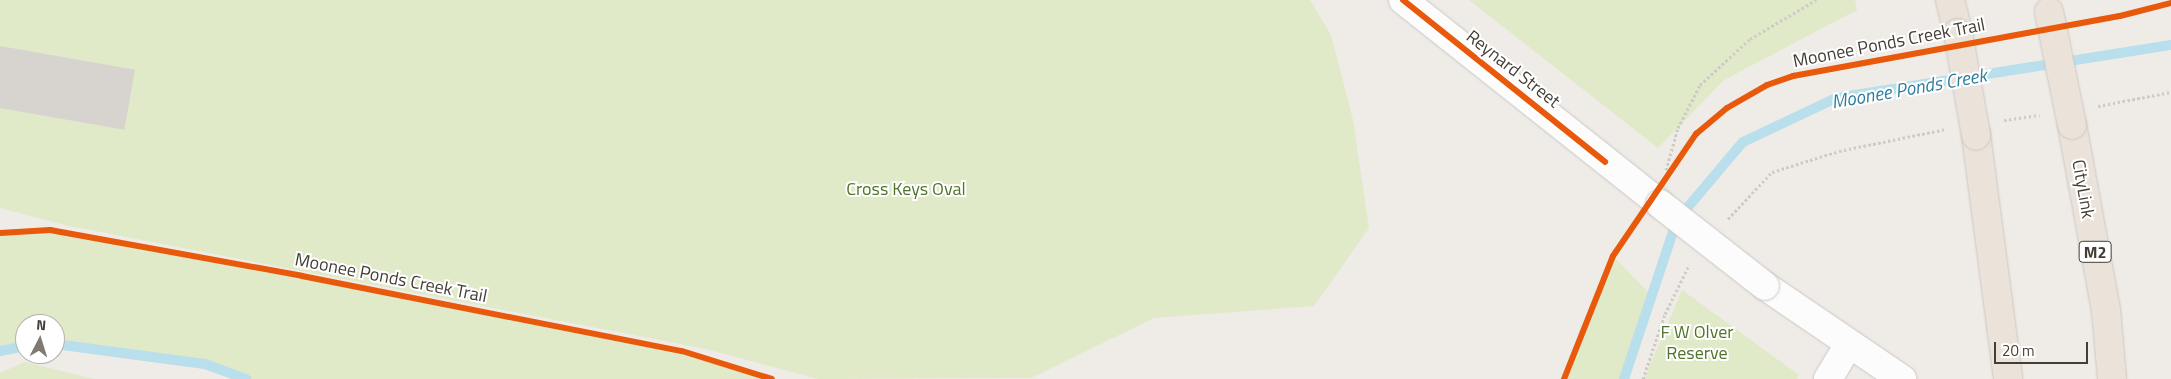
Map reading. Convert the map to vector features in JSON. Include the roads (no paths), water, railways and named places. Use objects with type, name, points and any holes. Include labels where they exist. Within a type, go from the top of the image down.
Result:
[{"type":"highway","points":[[1950,0],[1976,128],[2008,379]]},
{"type":"highway","name":"CityLink","points":[[2048,6],[2081,116],[2106,310],[2112,379]]},
{"type":"street","name":"Reynard Street","points":[[1403,0],[1605,162],[1765,286],[1901,379]]},
{"type":"street","points":[[1828,379],[1849,344]]},
{"type":"waterway","name":"Moonee Ponds Creek","points":[[1624,379],[1677,220],[1743,142],[1836,98],[2171,45]]},
{"type":"waterway","name":"Moonee Ponds Creek","points":[[65,345],[205,364],[246,379]]},
{"type":"waterway","name":"Moonee Ponds Creek","points":[[0,351],[15,348]]},
{"type":"park label","name":"Cross Keys Oval","points":[[906,189]]},
{"type":"park label","name":"F W Olver Reserve","points":[[1697,343]]}]
